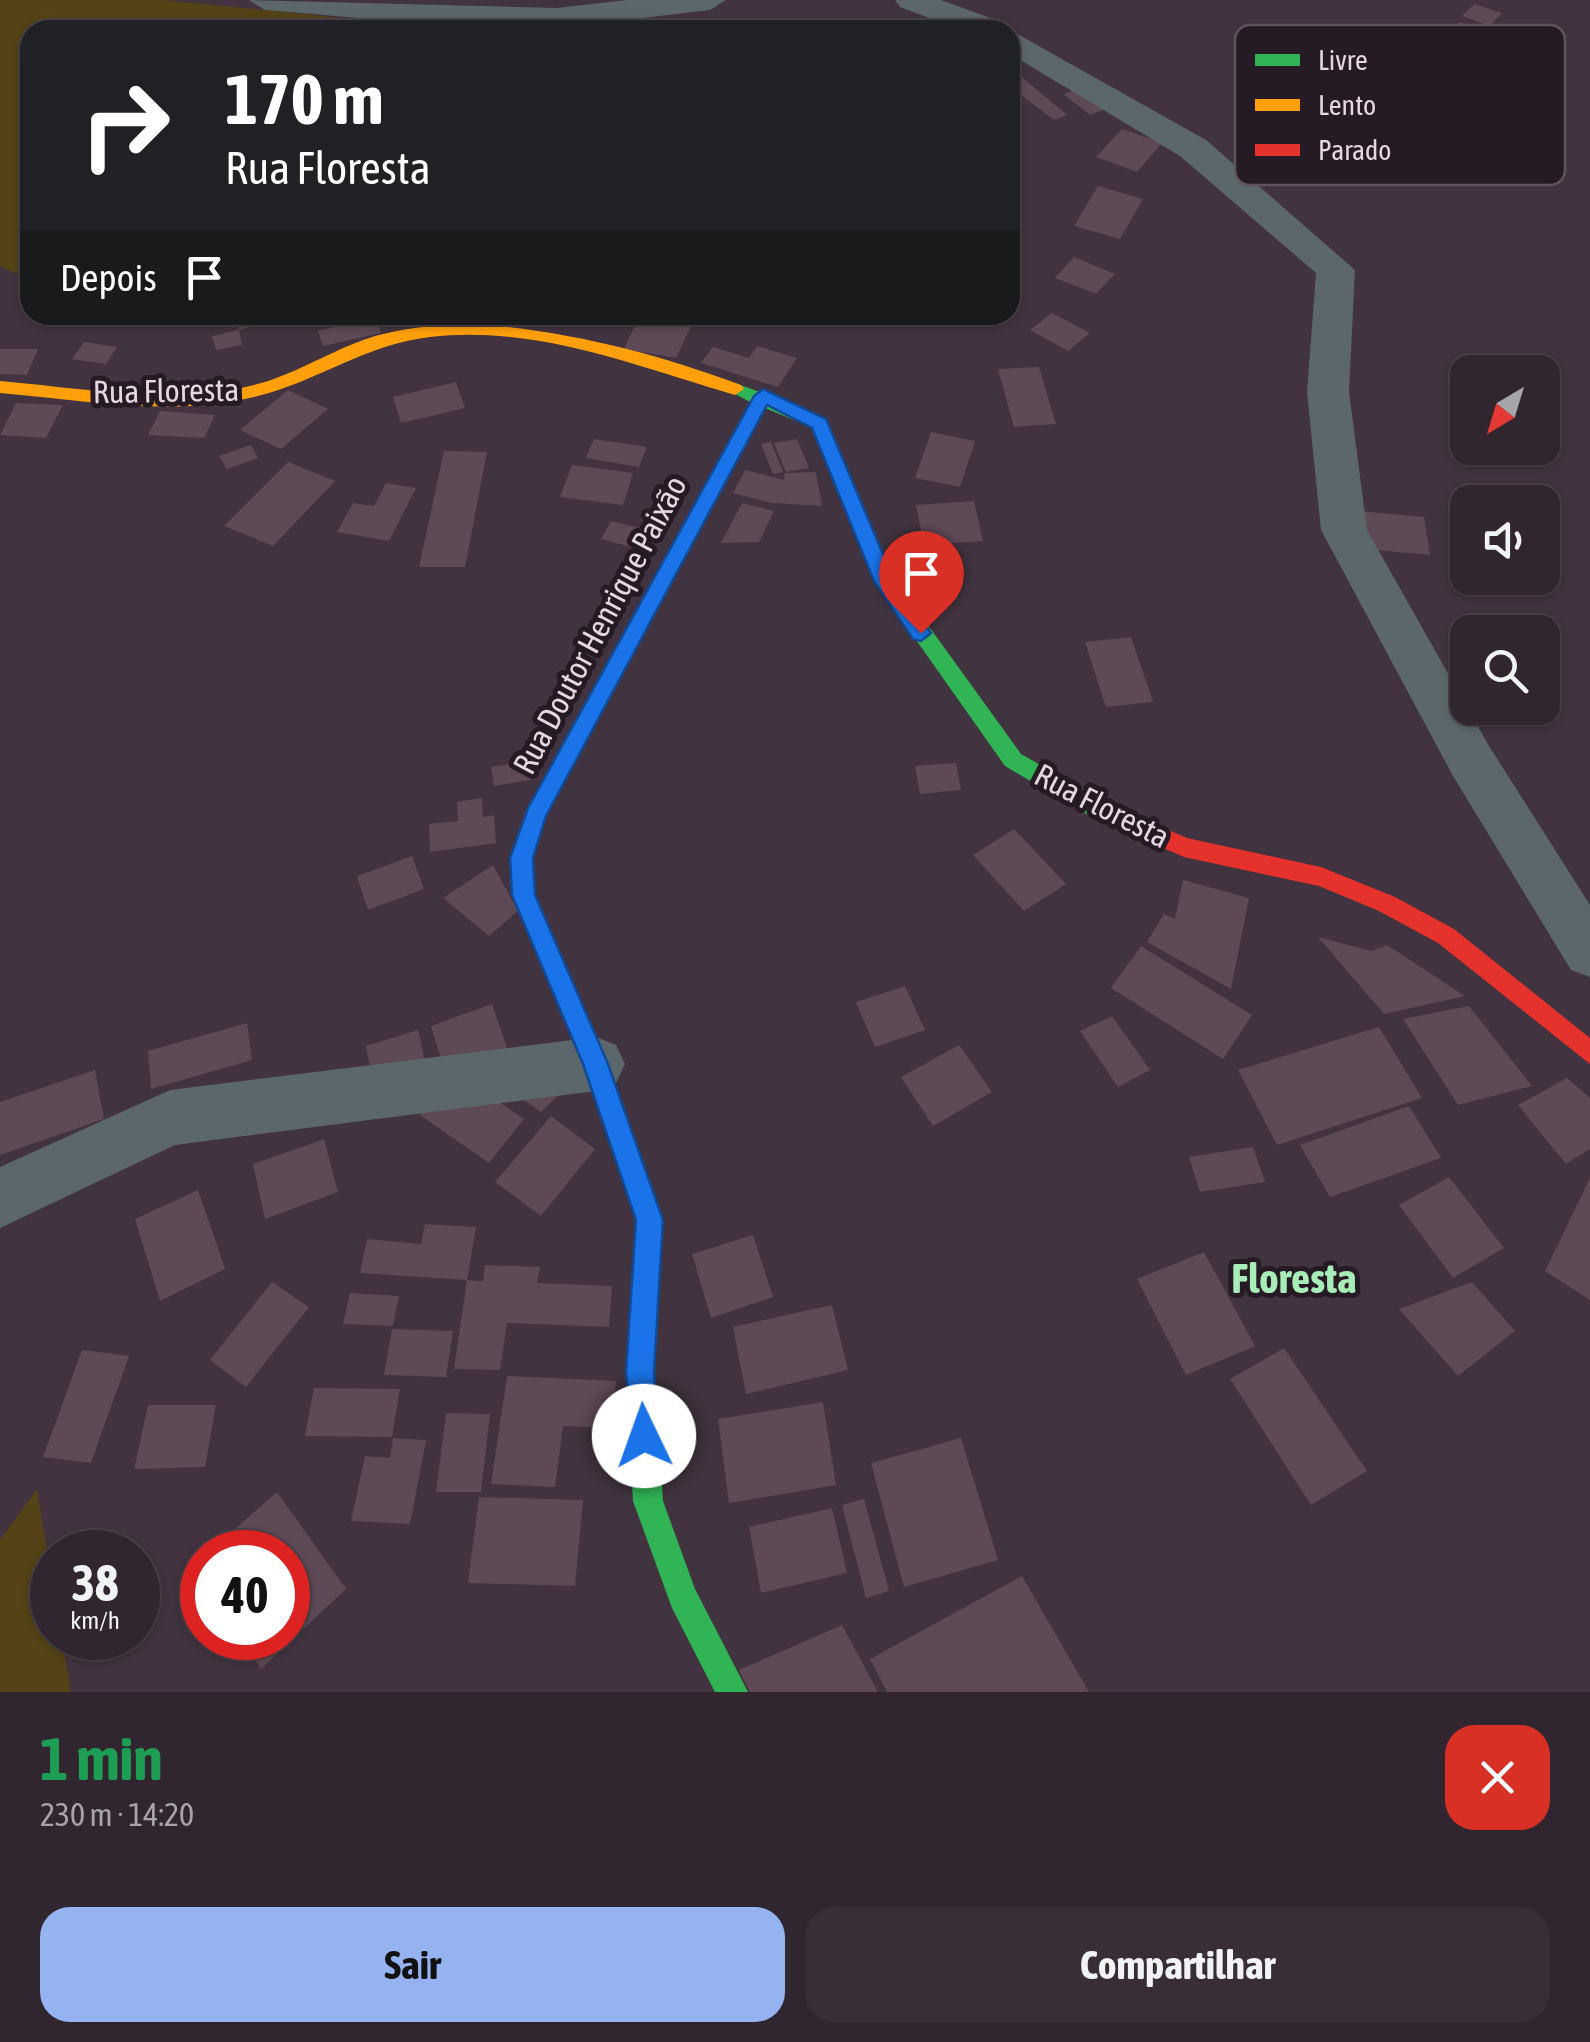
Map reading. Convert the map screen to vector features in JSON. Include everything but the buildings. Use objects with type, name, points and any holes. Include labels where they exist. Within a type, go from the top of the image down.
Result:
[{"type":"street","points":[[265,0],[464,18],[557,18],[710,0]]},
{"type":"street","points":[[911,0],[965,20]]},
{"type":"street","points":[[1020,46],[1192,148],[1235,184]]},
{"type":"street","points":[[1236,185],[1336,270],[1328,392],[1344,530],[1470,761],[1590,952]]},
{"type":"street","name":"Rua Floresta","points":[[0,387],[137,396],[237,395],[394,336],[464,327],[664,364],[763,396],[820,424],[884,581],[1013,760],[1088,806],[1184,847],[1321,877],[1386,904],[1446,936],[1590,1053]]},
{"type":"street","name":"Rua Doutor Henrique Paixão","points":[[732,1692],[683,1597],[648,1501],[640,1372],[649,1220],[596,1064],[523,895],[521,858],[536,814],[763,396]]},
{"type":"street","points":[[0,1198],[170,1118],[400,1092],[596,1064]]},
{"type":"shaded area","points":[[0,0],[165,0],[360,20],[20,20],[20,275],[0,266]]},
{"type":"shaded area","points":[[37,1489],[44,1530],[30,1530],[30,1660],[66,1660],[71,1692],[0,1692],[0,1540]]},
{"type":"traffic: fast","points":[[735,389],[820,424],[885,581],[1013,760],[1098,809]]},
{"type":"traffic: fast","points":[[562,765],[763,395]]},
{"type":"traffic: fast","points":[[634,1177],[649,1220],[640,1372],[648,1501],[683,1597],[732,1692]]},
{"type":"traffic: slow","points":[[0,387],[177,400],[236,395],[276,384],[392,337],[476,330],[521,333],[611,350],[735,389]]},
{"type":"traffic: jam","points":[[562,765],[535,815],[521,858],[523,895],[596,1064],[634,1177]]},
{"type":"traffic: jam","points":[[1098,809],[1184,847],[1321,877],[1387,904],[1446,936],[1590,1053]]},
{"type":"district","name":"Floresta","points":[[1294,1278]]},
{"type":"route","points":[[644,1436],[640,1372],[649,1220],[596,1064],[523,895],[521,858],[536,814],[763,396],[820,424],[857,523],[884,581],[921,633]]}]
